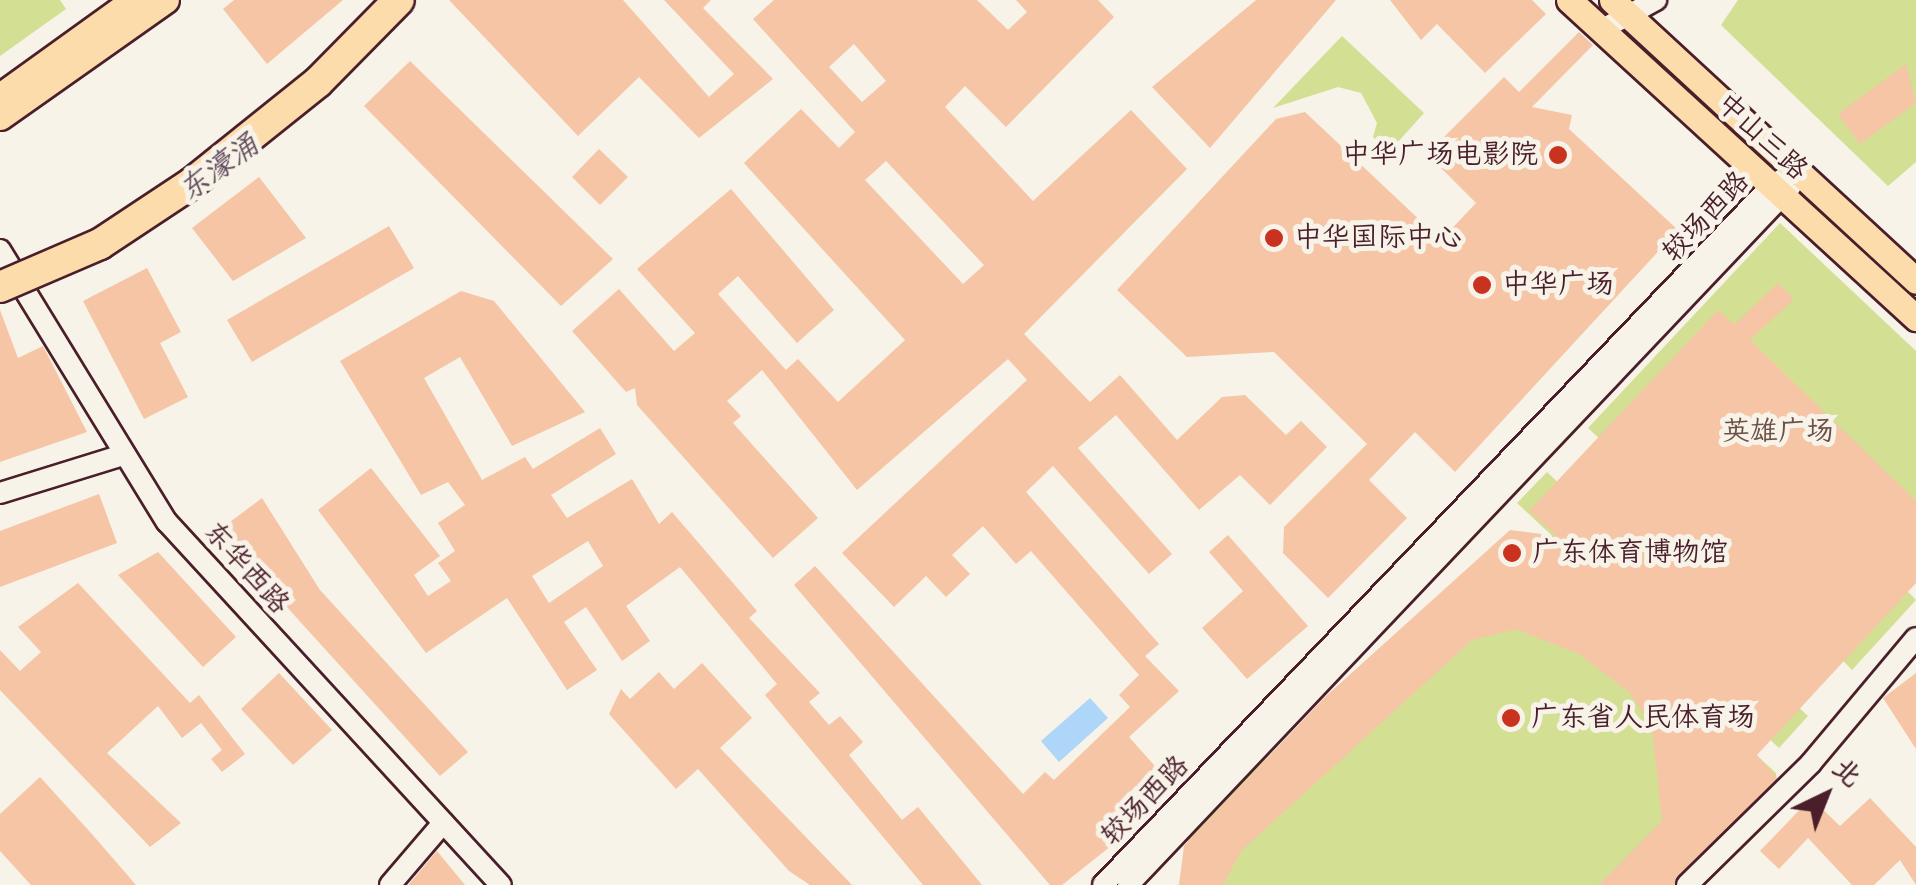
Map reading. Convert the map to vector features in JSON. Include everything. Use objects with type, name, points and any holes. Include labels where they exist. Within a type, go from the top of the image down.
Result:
[{"type":"highway","points":[[6,275],[82,252],[176,192],[312,86],[398,0]]},
{"type":"main road","points":[[0,96],[133,0]]},
{"type":"main road","points":[[0,117],[166,0]]},
{"type":"main road","name":"中山三路","points":[[1569,0],[1916,318]]},
{"type":"main road","name":"中山三路","points":[[1620,5],[1916,281]]},
{"type":"street","points":[[1600,30],[1620,5],[1656,0]]},
{"type":"street","name":"较场西路","points":[[1128,885],[1798,170]]},
{"type":"street","name":"较场西路","points":[[1102,885],[1778,192]]},
{"type":"street","name":"东华西路","points":[[6,275],[168,522],[501,885]]},
{"type":"street","points":[[0,493],[123,455]]},
{"type":"street","points":[[1686,885],[1811,763],[1916,638]]},
{"type":"street","points":[[390,885],[443,824]]},
{"type":"green space","points":[[0,0],[60,0],[66,9],[0,56]]},
{"type":"green space","points":[[1738,0],[1916,0],[1916,162],[1888,186],[1721,25]]},
{"type":"green space","points":[[1342,36],[1424,113],[1388,153],[1373,137],[1377,123],[1361,93],[1338,87],[1273,108]]},
{"type":"green space","name":"英雄广场","points":[[1780,223],[1916,351],[1916,549],[1892,575],[1916,600],[1852,670],[1803,620],[1757,669],[1808,716],[1779,748],[1517,503],[1547,472],[1609,531],[1651,487],[1588,428]]},
{"type":"green space","name":"广东省人民体育场","points":[[1511,530],[1776,773],[1777,786],[1679,885],[1179,885],[1191,829]]},
{"type":"water","points":[[1090,698],[1108,718],[1059,762],[1041,741]]},
{"type":"building","points":[[234,0],[343,0],[267,64],[223,9]]},
{"type":"building","points":[[449,0],[623,0],[709,97],[734,74],[664,0],[711,0],[703,8],[773,79],[699,138],[639,77],[578,136]]},
{"type":"building","points":[[774,0],[977,0],[1008,30],[1027,12],[1016,0],[1098,0],[1114,17],[1006,127],[965,86],[945,107],[1033,201],[1131,110],[1187,169],[1024,334],[1090,402],[1120,375],[1177,440],[1222,397],[1245,395],[1286,435],[1301,421],[1327,447],[1270,505],[1240,475],[1199,510],[1116,415],[1078,448],[1172,554],[1149,574],[1053,466],[1026,492],[1159,644],[1145,656],[1179,691],[1129,737],[1162,774],[1102,826],[1116,842],[1062,885],[1050,885],[794,585],[815,566],[1023,794],[1045,772],[1054,780],[1130,707],[1119,695],[1139,675],[1031,551],[1016,564],[983,526],[952,555],[970,574],[946,597],[926,576],[894,607],[842,553],[1027,380],[1008,359],[857,490],[762,370],[727,401],[741,416],[733,423],[818,518],[773,558],[637,405],[635,388],[626,392],[572,331],[619,289],[674,351],[695,333],[637,269],[731,189],[834,310],[797,343],[738,276],[718,294],[786,370],[798,359],[838,402],[905,340],[744,163],[801,109],[839,148],[855,132],[753,19]],"holes":[[[854,44],[886,81],[862,102],[829,67]],[[886,161],[984,265],[963,284],[865,180]]]},
{"type":"building","points":[[1256,0],[1336,0],[1210,148],[1152,87]]},
{"type":"building","points":[[1390,0],[1532,0],[1546,14],[1485,73],[1437,24],[1421,40]]},
{"type":"building","points":[[1579,32],[1593,45],[1532,107],[1572,115],[1569,129],[1678,230],[1455,472],[1415,432],[1369,480],[1407,518],[1328,598],[1283,553],[1284,527],[1367,444],[1274,352],[1187,357],[1117,290],[1276,119],[1305,112],[1441,240],[1476,203],[1427,154],[1504,77],[1519,92]]},
{"type":"building","points":[[410,61],[613,259],[561,306],[364,106]]},
{"type":"building","points":[[1906,64],[1916,103],[1860,144],[1838,114]]},
{"type":"building","points":[[599,149],[628,177],[600,205],[572,177]]},
{"type":"building","points":[[259,177],[306,238],[233,281],[192,228]]},
{"type":"building","points":[[389,226],[414,268],[252,362],[227,320]]},
{"type":"building","points":[[147,268],[181,332],[160,343],[188,397],[144,419],[83,301]]},
{"type":"building","points":[[1778,283],[1794,299],[1750,340],[1916,501],[1916,583],[1757,755],[1777,778],[1674,885],[1599,885],[1662,821],[1652,726],[1629,692],[1579,654],[1516,629],[1472,640],[1241,851],[1223,885],[1179,885],[1184,846],[1325,697],[1510,530],[1557,536],[1529,511],[1718,310],[1734,325]]},
{"type":"building","points":[[461,291],[494,301],[585,412],[512,446],[460,357],[424,378],[482,480],[525,457],[533,469],[600,428],[616,454],[551,495],[567,518],[632,479],[659,524],[672,512],[757,611],[749,618],[820,693],[809,702],[829,725],[840,716],[863,742],[849,755],[902,820],[918,807],[982,885],[923,885],[765,695],[777,684],[680,567],[626,606],[650,641],[622,661],[586,607],[564,622],[597,670],[567,690],[507,598],[426,653],[318,510],[371,468],[440,556],[414,575],[428,596],[451,581],[438,563],[455,551],[438,523],[465,505],[448,482],[421,495],[340,361]],"holes":[[[588,541],[603,566],[549,603],[532,576]]]},
{"type":"building","points":[[0,310],[18,358],[43,346],[87,432],[0,462]]},
{"type":"building","points":[[99,494],[117,543],[0,587],[0,531]]},
{"type":"building","points":[[262,498],[320,590],[468,752],[440,776],[218,531]]},
{"type":"building","points":[[1228,535],[1308,626],[1247,679],[1202,628],[1243,591],[1209,552]]},
{"type":"building","points":[[158,552],[236,637],[203,667],[118,575]]},
{"type":"building","points":[[78,583],[190,703],[199,695],[245,754],[222,772],[211,759],[222,750],[201,723],[182,738],[158,706],[107,753],[181,823],[150,847],[0,690],[0,650],[20,671],[41,652],[18,627]]},
{"type":"building","points":[[702,663],[752,718],[720,748],[852,885],[810,885],[789,871],[698,769],[676,789],[609,714],[621,689],[630,699],[659,672],[674,689]]},
{"type":"building","points":[[279,673],[332,730],[293,765],[241,709]]},
{"type":"building","points":[[1916,673],[1916,749],[1883,698]]},
{"type":"building","points":[[40,777],[136,885],[31,885],[0,851],[0,814]]},
{"type":"building","points":[[1811,798],[1840,826],[1870,798],[1916,847],[1916,885],[1900,860],[1874,885],[1852,885],[1808,838],[1779,869],[1760,851]]},
{"type":"building","points":[[437,851],[465,885],[409,885],[409,884]]},
{"type":"place","name":"中华广场电影院","points":[[1558,155]]},
{"type":"place","name":"中华国际中心","points":[[1274,238]]},
{"type":"place","name":"中华广场","points":[[1482,285]]},
{"type":"place","name":"广东体育博物馆","points":[[1512,553]]},
{"type":"place","name":"广东省人民体育场","points":[[1511,718]]},
{"type":"water label","name":"东濠涌","points":[[219,168]]}]
